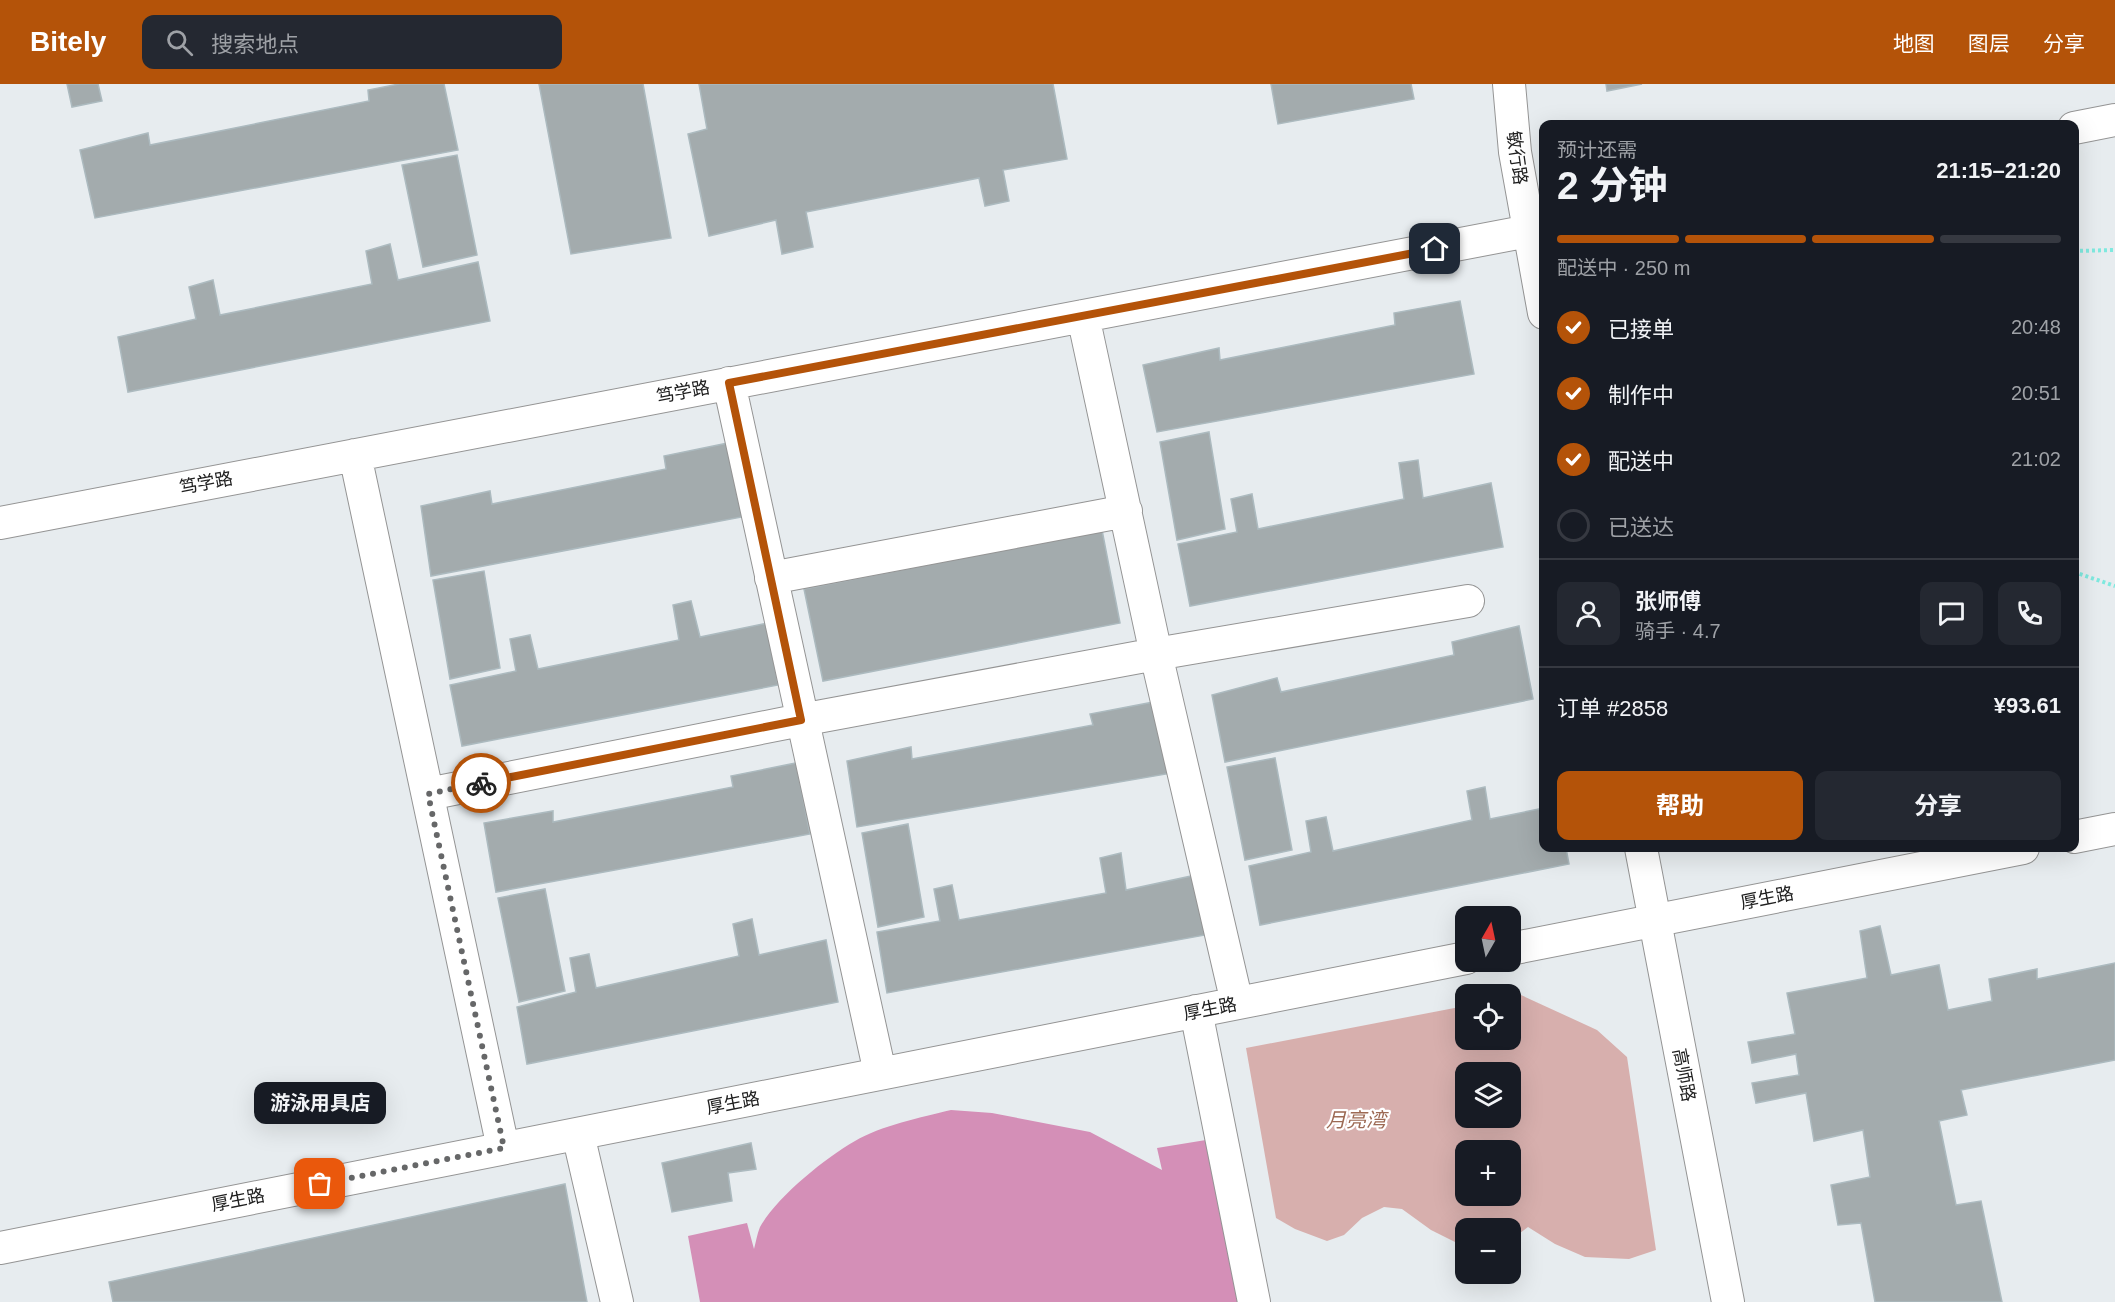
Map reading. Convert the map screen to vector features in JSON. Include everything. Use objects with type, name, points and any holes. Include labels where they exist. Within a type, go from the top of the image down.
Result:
[{"type":"street","name":"敏行路","points":[[1509,84],[1515,152],[1536,230]]},
{"type":"street","points":[[2079,127],[2115,120]]},
{"type":"street","points":[[1536,230],[1539,261]]},
{"type":"street","name":"笃学路","points":[[0,523],[1536,230]]},
{"type":"street","points":[[1083,316],[1156,654],[1237,1003]]},
{"type":"street","points":[[729,383],[880,1073]]},
{"type":"street","points":[[355,455],[504,1148]]},
{"type":"street","points":[[771,578],[1126,511]]},
{"type":"street","points":[[428,794],[801,720],[1156,654],[1468,601]]},
{"type":"street","points":[[2079,836],[2115,829]]},
{"type":"street","name":"高师路","points":[[1642,852],[1728,1302]]},
{"type":"street","name":"厚生路","points":[[1521,947],[2003,852]]},
{"type":"street","name":"厚生路","points":[[0,1248],[1455,960]]},
{"type":"street","points":[[1196,1011],[1254,1302]]},
{"type":"street","points":[[578,1134],[617,1302]]},
{"type":"path","points":[[2079,251],[2115,250]]},
{"type":"path","points":[[2079,574],[2115,586]]},
{"type":"shaded area","points":[[951,1110],[992,1113],[1090,1132],[1162,1170],[1157,1148],[1212,1139],[1243,1302],[700,1302],[688,1236],[747,1223],[754,1249],[760,1227],[768,1215],[790,1191],[830,1157],[876,1131]]},
{"type":"water","name":"月亮湾","points":[[1521,995],[1597,1030],[1627,1057],[1656,1250],[1629,1259],[1585,1257],[1555,1244],[1528,1227],[1521,1232],[1521,1218],[1455,1218],[1455,1242],[1431,1230],[1402,1209],[1384,1207],[1362,1218],[1344,1235],[1327,1241],[1295,1229],[1276,1218],[1246,1048],[1455,1008],[1455,1050],[1521,1050]]},
{"type":"building","points":[[67,84],[98,84],[102,101],[72,107]]},
{"type":"building","points":[[399,84],[444,84],[458,150],[95,218],[80,150],[148,133],[150,145],[369,101],[368,90]]},
{"type":"building","points":[[539,84],[643,84],[671,238],[571,254]]},
{"type":"building","points":[[699,84],[1053,84],[1067,159],[1003,170],[1009,201],[985,206],[979,178],[806,212],[813,247],[782,254],[776,220],[709,236],[688,134],[707,129]]},
{"type":"building","points":[[1271,84],[1411,84],[1414,99],[1278,124]]},
{"type":"building","points":[[1606,84],[1642,84],[1607,91]]},
{"type":"building","points":[[457,155],[477,255],[423,267],[402,165]]},
{"type":"building","points":[[390,244],[398,280],[478,262],[490,321],[128,392],[118,337],[196,319],[189,287],[213,280],[220,315],[372,284],[366,251]]},
{"type":"building","points":[[1460,301],[1474,374],[1157,432],[1143,365],[1219,348],[1220,360],[1395,325],[1394,313]]},
{"type":"building","points":[[1209,432],[1225,529],[1177,540],[1160,442]]},
{"type":"building","points":[[733,442],[747,516],[431,576],[421,506],[490,491],[492,504],[666,469],[664,456]]},
{"type":"building","points":[[1418,460],[1423,498],[1491,483],[1503,547],[1190,606],[1178,544],[1237,532],[1231,499],[1252,494],[1258,529],[1404,499],[1399,463]]},
{"type":"building","points":[[1102,530],[1120,623],[823,681],[804,589]]},
{"type":"building","points":[[484,571],[500,668],[450,679],[433,580]]},
{"type":"building","points":[[691,601],[700,637],[768,623],[778,685],[462,746],[450,685],[516,671],[510,639],[530,635],[538,669],[679,640],[673,605]]},
{"type":"building","points":[[1519,626],[1533,699],[1225,762],[1212,695],[1277,678],[1281,692],[1454,655],[1452,642]]},
{"type":"building","points":[[1159,701],[1172,773],[857,827],[847,761],[911,747],[912,759],[1093,725],[1090,714]]},
{"type":"building","points":[[1275,758],[1292,850],[1245,860],[1227,767]]},
{"type":"building","points":[[796,763],[810,834],[496,892],[484,823],[553,811],[553,822],[733,787],[731,776]]},
{"type":"building","points":[[1485,787],[1490,819],[1539,809],[1539,852],[1567,852],[1569,864],[1260,925],[1249,866],[1311,852],[1306,821],[1326,817],[1333,851],[1472,820],[1467,791]]},
{"type":"building","points":[[908,824],[924,917],[878,927],[862,833]]},
{"type":"building","points":[[1121,853],[1126,890],[1196,875],[1205,935],[887,993],[877,932],[940,921],[934,889],[952,885],[959,920],[1106,893],[1100,858]]},
{"type":"building","points":[[545,889],[565,991],[519,1002],[498,898]]},
{"type":"building","points":[[752,919],[759,955],[826,940],[838,1002],[527,1064],[517,1007],[576,992],[570,958],[589,954],[596,988],[739,956],[733,924]]},
{"type":"building","points":[[1880,926],[1891,975],[1939,965],[1948,1010],[1992,1001],[1989,979],[2037,969],[2037,979],[2115,963],[2115,1060],[1961,1090],[1967,1115],[1939,1121],[1956,1205],[1981,1201],[2002,1302],[1875,1302],[1861,1223],[1838,1225],[1831,1185],[1870,1177],[1863,1130],[1814,1141],[1806,1093],[1756,1103],[1752,1083],[1799,1075],[1796,1054],[1752,1063],[1748,1042],[1795,1034],[1787,993],[1867,978],[1860,931]]},
{"type":"building","points":[[751,1143],[756,1169],[728,1173],[732,1201],[672,1212],[662,1163]]},
{"type":"building","points":[[565,1184],[587,1302],[113,1302],[109,1282]]},
{"type":"way so far","points":[[320,1184],[504,1148],[428,794],[481,783]]},
{"type":"place","name":"游泳用具店","points":[[320,1184]]},
{"type":"route","points":[[481,783],[801,720],[729,383],[1435,249]]}]
